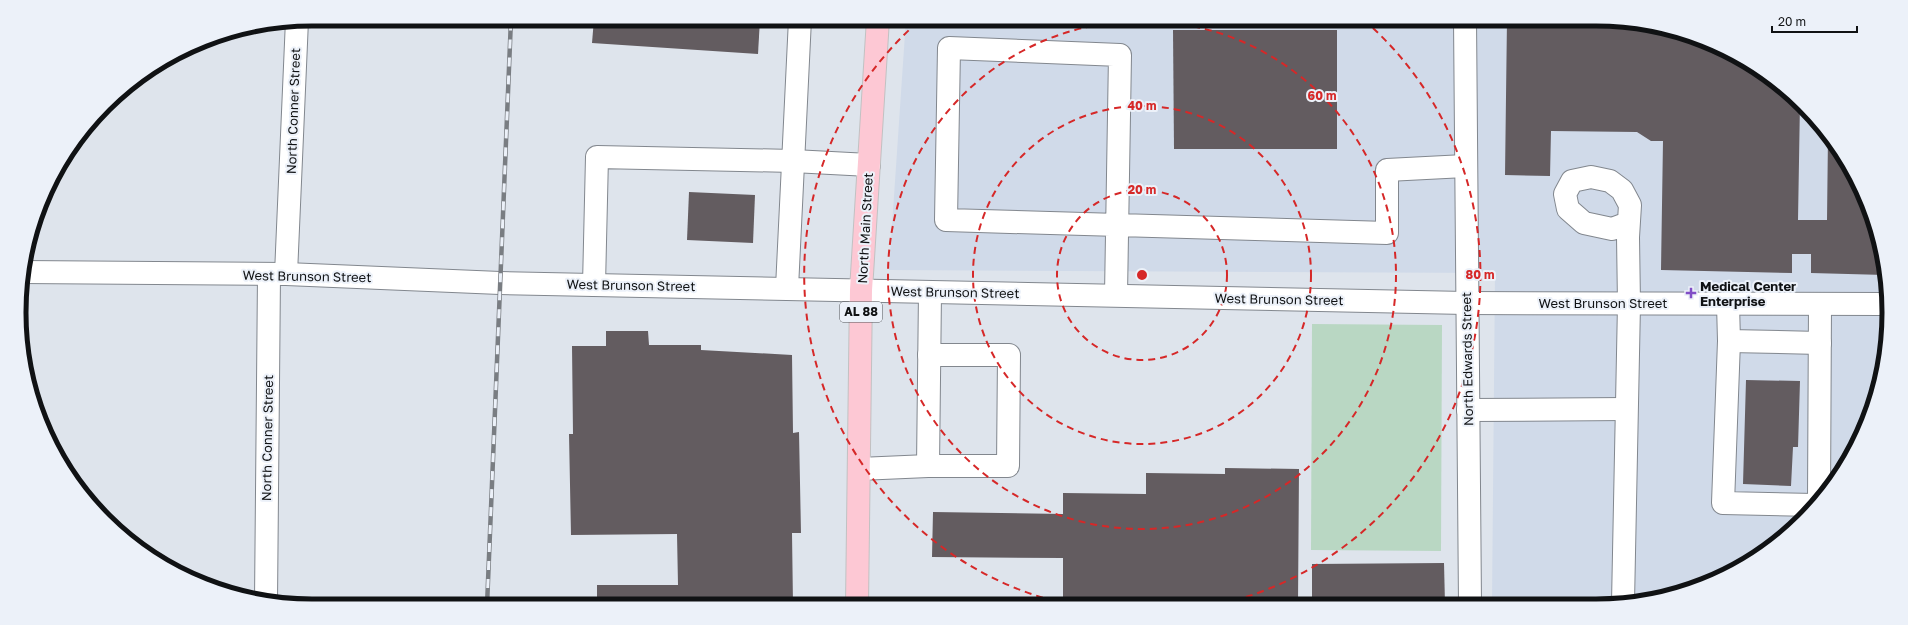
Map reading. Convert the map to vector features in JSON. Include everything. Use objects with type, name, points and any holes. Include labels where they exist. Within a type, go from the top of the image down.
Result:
[{"type":"main road","name":"North Main Street","points":[[857,599],[862,290],[878,26]]},
{"type":"street","points":[[788,288],[800,26]]},
{"type":"street","name":"North Edwards Street","points":[[1464,26],[1470,599]]},
{"type":"street","name":"North Conner Street","points":[[266,595],[278,274],[296,27]]},
{"type":"street","points":[[1116,295],[1117,225],[1120,55],[949,48],[946,220],[1117,225],[1387,233],[1387,170],[1465,166]]},
{"type":"street","points":[[594,285],[597,157],[793,161],[869,165]]},
{"type":"street","points":[[1622,598],[1629,304],[1628,223]]},
{"type":"street","name":"West Brunson Street","points":[[29,272],[278,274],[500,283],[1466,303],[1882,304]]},
{"type":"street","points":[[928,466],[930,292]]},
{"type":"street","points":[[1728,304],[1729,342],[1723,503],[1807,505]]},
{"type":"street","points":[[1819,492],[1820,304]]},
{"type":"street","points":[[1729,342],[1820,343]]},
{"type":"street","points":[[859,469],[928,466],[1008,466],[1009,355],[929,355]]},
{"type":"street","points":[[1468,410],[1626,410]]},
{"type":"shaded area","name":"Medical Center Enterprise","points":[[906,26],[1596,26],[1633,28],[1688,41],[1739,64],[1770,85],[1784,97],[1823,138],[1844,169],[1867,220],[1872,238],[1880,275],[1882,312],[1880,350],[1867,405],[1844,456],[1823,487],[1798,515],[1755,551],[1739,561],[1688,584],[1633,597],[1596,599],[1492,599],[1495,273],[889,270]]},
{"type":"green space","points":[[1312,324],[1442,325],[1441,551],[1311,550]]},
{"type":"building","points":[[593,26],[760,26],[758,54],[592,43]]},
{"type":"building","points":[[1507,26],[1596,26],[1633,28],[1670,36],[1688,41],[1739,64],[1770,85],[1800,112],[1798,220],[1827,220],[1828,145],[1844,169],[1867,220],[1880,275],[1811,273],[1811,254],[1792,254],[1792,273],[1661,270],[1663,141],[1651,141],[1637,132],[1551,131],[1550,176],[1505,175]]},
{"type":"building","points":[[1173,30],[1337,30],[1337,149],[1174,149]]},
{"type":"building","points":[[689,192],[755,195],[753,243],[687,240]]},
{"type":"building","points":[[606,331],[648,331],[649,345],[701,345],[701,350],[792,355],[793,433],[799,432],[801,533],[792,533],[793,599],[597,599],[597,585],[678,585],[677,534],[571,535],[569,434],[573,434],[572,346],[606,346]]},
{"type":"building","points":[[1746,380],[1800,381],[1798,447],[1793,447],[1791,486],[1743,484]]},
{"type":"building","points":[[1225,468],[1299,469],[1298,599],[1063,599],[1063,558],[932,557],[933,512],[1063,514],[1063,493],[1146,494],[1146,473],[1225,474]]},
{"type":"building","points":[[1444,563],[1445,599],[1312,599],[1312,564]]},
{"type":"railway","points":[[487,599],[511,26]]},
{"type":"place","name":"Medical Center Enterprise","points":[[1691,293]]}]
